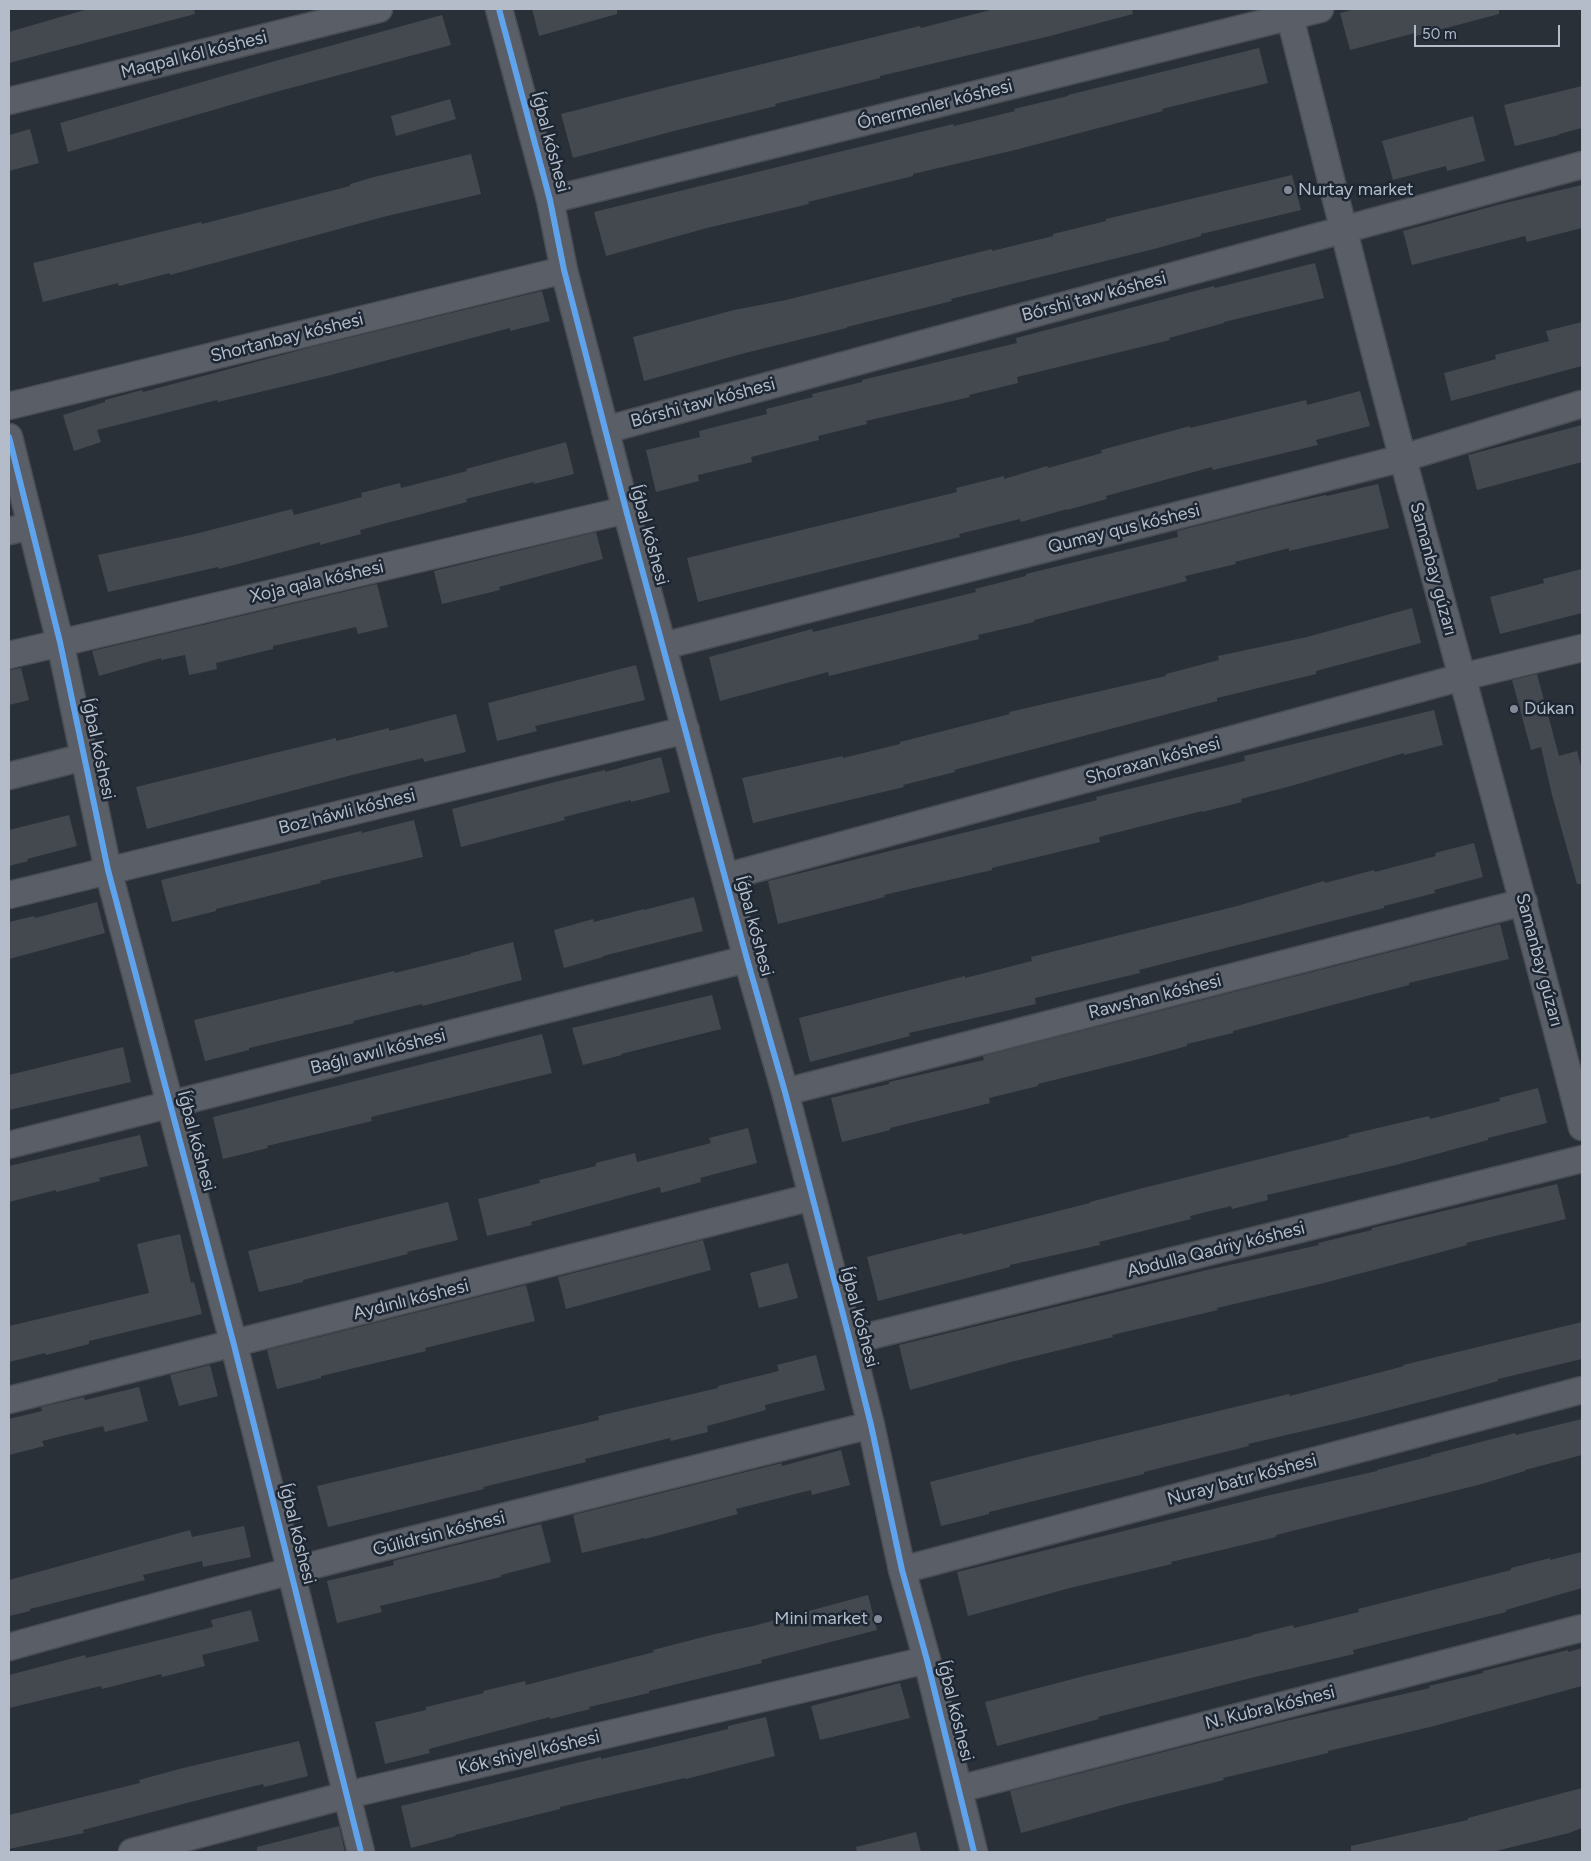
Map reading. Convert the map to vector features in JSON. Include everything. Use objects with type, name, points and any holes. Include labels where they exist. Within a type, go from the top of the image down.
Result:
[{"type":"street","name":"Maqpal kól kóshesi","points":[[9,101],[379,9]]},
{"type":"street","name":"Íǵbal kóshesi","points":[[499,9],[550,200],[564,270],[626,510],[747,959],[785,1092],[850,1341],[871,1425],[902,1570],[928,1660],[974,1852]]},
{"type":"street","name":"Ónermenler kóshesi","points":[[550,200],[1289,13],[1320,9]]},
{"type":"street","name":"Samanbay gúzarı","points":[[1289,13],[1343,230],[1524,902],[1582,1127]]},
{"type":"street","name":"Bórshi taw kóshesi","points":[[605,430],[1582,165]]},
{"type":"street","name":"Shortanbay kóshesi","points":[[9,406],[564,270]]},
{"type":"street","name":"Qumay qus kóshesi","points":[[663,646],[1403,458],[1582,404]]},
{"type":"street","name":"Íǵbal kóshesi","points":[[9,437],[20,528],[60,642],[108,870],[234,1345],[361,1852]]},
{"type":"street","name":"Xoja qala kóshesi","points":[[9,655],[626,510]]},
{"type":"street","name":"Shoraxan kóshesi","points":[[726,877],[1462,676],[1582,648]]},
{"type":"street","name":"Boz háwli kóshesi","points":[[9,895],[686,730]]},
{"type":"street","points":[[9,776],[84,757]]},
{"type":"street","name":"Rawshan kóshesi","points":[[785,1092],[1524,902]]},
{"type":"street","name":"Baǵlı awıl kóshesi","points":[[9,1146],[747,959]]},
{"type":"street","name":"Abdulla Qadriy kóshesi","points":[[850,1341],[1582,1159]]},
{"type":"street","name":"Aydınlı kóshesi","points":[[9,1400],[234,1345],[812,1197]]},
{"type":"street","name":"Nuray batır kóshesi","points":[[902,1570],[1582,1390]]},
{"type":"street","name":"Gúlidrsin kóshesi","points":[[9,1647],[290,1572],[871,1425]]},
{"type":"street","name":"N. Kubra kóshesi","points":[[959,1789],[1582,1628]]},
{"type":"street","name":"Kók shiyel kóshesi","points":[[132,1852],[347,1795],[928,1660]]},
{"type":"building","points":[[88,9],[194,9],[195,14],[9,63],[9,32]]},
{"type":"building","points":[[532,9],[617,9],[617,14],[539,36]]},
{"type":"building","points":[[994,9],[1132,9],[1133,14],[1050,36],[880,76],[880,78],[775,104],[776,106],[573,158],[561,114]]},
{"type":"building","points":[[1355,9],[1499,9],[1499,14],[1416,36],[1415,33],[1350,50],[1340,13]]},
{"type":"building","points":[[442,15],[451,45],[272,93],[68,152],[60,123]]},
{"type":"building","points":[[1259,48],[1268,83],[1162,109],[1163,111],[1015,150],[913,174],[913,176],[808,202],[809,204],[707,228],[606,256],[594,212],[953,124],[954,126],[1015,111],[1014,109],[1068,95]]},
{"type":"building","points":[[1582,86],[1582,128],[1515,146],[1504,105]]},
{"type":"building","points":[[450,99],[456,119],[396,136],[391,116]]},
{"type":"building","points":[[1473,116],[1485,161],[1447,171],[1446,166],[1393,180],[1382,141]]},
{"type":"building","points":[[30,129],[39,163],[9,171],[9,135]]},
{"type":"building","points":[[471,154],[481,194],[383,217],[170,275],[170,273],[119,286],[118,283],[43,302],[33,263],[201,222],[202,224],[350,186],[350,184],[374,177]]},
{"type":"building","points":[[1292,175],[1301,210],[1201,234],[1201,236],[1154,249],[951,299],[952,301],[745,353],[644,381],[633,337],[734,310],[786,300],[992,249],[992,251],[1053,236],[1053,234],[1106,221],[1106,219]]},
{"type":"building","points":[[1582,185],[1582,228],[1527,242],[1525,236],[1412,265],[1403,231],[1501,204]]},
{"type":"building","points":[[1315,263],[1324,298],[1224,322],[1169,338],[1170,340],[1017,377],[1018,383],[969,395],[970,397],[866,421],[867,424],[818,436],[819,440],[751,457],[752,462],[698,475],[699,481],[656,492],[646,450],[700,437],[699,431],[767,414],[766,409],[813,397],[812,394],[862,382],[862,380],[1017,343],[1016,338],[1214,286],[1215,288]]},
{"type":"building","points":[[542,291],[550,321],[510,331],[510,328],[327,376],[218,402],[217,400],[97,430],[101,442],[74,451],[63,415],[105,402],[105,400],[142,390],[143,392],[319,345]]},
{"type":"building","points":[[1582,322],[1582,366],[1451,401],[1444,373],[1496,359],[1495,355],[1549,341],[1546,331]]},
{"type":"building","points":[[1360,391],[1370,426],[1316,440],[1318,445],[1213,470],[1212,467],[1106,496],[1107,499],[1067,510],[1021,522],[1020,519],[959,534],[960,537],[698,602],[687,558],[957,492],[956,488],[1004,476],[1004,479],[1047,466],[1048,468],[1102,453],[1101,450],[1190,426],[1190,428],[1306,400],[1307,405]]},
{"type":"building","points":[[1582,425],[1582,462],[1477,490],[1468,455]]},
{"type":"building","points":[[566,442],[574,474],[466,499],[467,502],[360,530],[361,534],[320,545],[320,542],[219,569],[218,567],[108,592],[98,555],[195,534],[292,509],[294,515],[362,497],[361,493],[400,483],[401,488]]},
{"type":"building","points":[[1378,484],[1389,528],[1289,551],[1289,548],[1235,562],[1236,564],[1185,576],[1187,581],[978,635],[979,639],[829,676],[828,672],[720,701],[709,657],[812,629],[813,632],[976,592],[975,589],[1026,576],[1026,574],[1178,537],[1177,531],[1276,506]]},
{"type":"building","points":[[596,532],[603,559],[499,587],[500,590],[442,604],[434,571]]},
{"type":"building","points":[[1582,569],[1582,613],[1500,634],[1490,597],[1544,583],[1543,579]]},
{"type":"building","points":[[377,584],[388,627],[358,634],[356,627],[273,646],[273,649],[216,663],[217,669],[189,675],[185,655],[161,660],[161,658],[99,676],[92,651]]},
{"type":"building","points":[[1412,608],[1421,643],[1316,671],[1316,674],[1217,698],[1217,701],[954,770],[955,772],[903,785],[904,787],[753,823],[742,778],[843,756],[843,758],[900,744],[900,742],[1010,714],[1009,712],[1166,676],[1166,674],[1219,660],[1218,656],[1307,637]]},
{"type":"building","points":[[636,665],[645,700],[535,726],[537,731],[497,741],[488,703]]},
{"type":"building","points":[[21,668],[29,700],[9,705],[9,670]]},
{"type":"building","points":[[1537,674],[1559,756],[1577,751],[1582,770],[1582,884],[1577,884],[1552,795],[1541,747],[1531,750],[1512,680]]},
{"type":"building","points":[[1434,710],[1443,745],[1404,755],[1404,753],[1241,799],[1242,802],[1099,837],[1100,842],[884,895],[885,897],[778,924],[768,881],[1097,800],[1096,797],[1245,761],[1244,756]]},
{"type":"building","points":[[456,714],[466,752],[424,762],[423,758],[352,775],[147,829],[136,787],[336,738],[336,741],[389,728],[389,731]]},
{"type":"building","points":[[661,757],[670,792],[564,817],[565,820],[461,847],[452,809]]},
{"type":"building","points":[[69,815],[77,846],[27,859],[28,861],[9,866],[9,830]]},
{"type":"building","points":[[414,820],[423,857],[320,881],[321,883],[172,922],[161,880],[361,831],[362,833]]},
{"type":"building","points":[[1474,843],[1483,877],[1434,890],[1435,893],[1384,906],[1384,908],[1139,970],[1140,973],[1035,998],[1036,1004],[909,1033],[910,1036],[810,1062],[799,1018],[1032,961],[1031,957],[1237,906],[1324,881],[1325,883],[1374,870],[1375,872],[1436,856],[1435,853]]},
{"type":"building","points":[[694,897],[703,931],[603,956],[564,968],[554,930],[593,919],[594,922]]},
{"type":"building","points":[[97,902],[105,933],[9,959],[9,922],[34,916],[35,918]]},
{"type":"building","points":[[1500,924],[1509,959],[1409,983],[1409,985],[1233,1031],[1233,1033],[1187,1044],[1187,1046],[1147,1057],[1038,1084],[1038,1086],[989,1098],[990,1103],[842,1142],[831,1098],[889,1084],[889,1082],[984,1060],[983,1056]]},
{"type":"building","points":[[513,942],[522,980],[422,1006],[422,1004],[353,1021],[354,1023],[249,1048],[249,1050],[205,1061],[194,1020],[394,971],[395,973]]},
{"type":"building","points":[[712,995],[721,1029],[583,1065],[572,1028]]},
{"type":"building","points":[[542,1034],[552,1073],[371,1117],[372,1121],[267,1146],[268,1148],[223,1159],[213,1117]]},
{"type":"building","points":[[123,1047],[131,1082],[9,1110],[9,1075]]},
{"type":"building","points":[[1538,1088],[1547,1123],[1396,1165],[1267,1195],[1268,1200],[1232,1209],[1231,1206],[1190,1216],[1191,1219],[1099,1242],[1100,1245],[1010,1265],[1010,1267],[878,1301],[867,1257],[1090,1203],[1349,1137],[1348,1135],[1429,1116],[1430,1119],[1500,1101],[1499,1098]]},
{"type":"building","points":[[748,1128],[757,1163],[700,1178],[701,1182],[661,1193],[660,1187],[531,1222],[532,1225],[487,1236],[478,1199],[540,1183],[539,1180],[596,1166],[596,1163],[635,1153],[637,1162],[711,1143],[709,1138]]},
{"type":"building","points":[[140,1135],[148,1166],[99,1178],[100,1181],[9,1202],[9,1166]]},
{"type":"building","points":[[1557,1184],[1566,1219],[1466,1243],[1467,1245],[1320,1284],[1112,1335],[1113,1337],[1011,1362],[910,1390],[899,1345],[1207,1270],[1319,1245],[1318,1243],[1372,1230],[1372,1228]]},
{"type":"building","points":[[448,1202],[458,1240],[259,1292],[248,1251]]},
{"type":"building","points":[[180,1234],[191,1283],[194,1282],[202,1314],[89,1341],[89,1344],[46,1355],[45,1353],[9,1362],[9,1326],[149,1293],[137,1244]]},
{"type":"building","points":[[703,1240],[711,1270],[566,1309],[558,1277]]},
{"type":"building","points":[[788,1263],[798,1298],[759,1308],[750,1273]]},
{"type":"building","points":[[526,1285],[535,1321],[425,1348],[426,1351],[321,1376],[321,1378],[277,1389],[267,1350]]},
{"type":"building","points":[[1582,1322],[1582,1359],[1498,1379],[1498,1381],[1351,1420],[1248,1444],[1249,1446],[941,1526],[930,1482],[1289,1394],[1290,1396],[1403,1365]]},
{"type":"building","points":[[816,1355],[825,1390],[765,1405],[766,1410],[707,1426],[708,1432],[671,1441],[670,1438],[585,1459],[586,1462],[483,1487],[484,1489],[328,1527],[317,1486],[599,1420],[598,1416],[718,1388],[718,1386],[779,1371],[777,1365]]},
{"type":"building","points":[[210,1365],[218,1396],[179,1406],[170,1375]]},
{"type":"building","points":[[139,1387],[148,1421],[105,1432],[103,1426],[42,1441],[44,1446],[9,1455],[9,1419],[42,1411],[41,1407],[84,1397],[85,1400]]},
{"type":"building","points":[[1582,1419],[1582,1455],[1478,1485],[1276,1535],[1276,1537],[1171,1562],[1172,1564],[1070,1588],[968,1616],[957,1572],[1266,1496],[1377,1471],[1515,1433],[1516,1435]]},
{"type":"building","points":[[841,1450],[850,1485],[812,1495],[811,1490],[736,1509],[738,1514],[645,1539],[582,1553],[573,1515],[782,1463],[782,1466]]},
{"type":"building","points":[[541,1524],[551,1562],[501,1575],[501,1577],[380,1606],[382,1612],[337,1623],[327,1581],[394,1565],[393,1561]]},
{"type":"building","points":[[244,1526],[251,1557],[203,1567],[202,1561],[143,1575],[145,1580],[9,1616],[9,1580],[190,1530],[192,1537]]},
{"type":"building","points":[[1582,1552],[1582,1588],[1506,1610],[1506,1612],[1353,1650],[1354,1654],[1098,1717],[1099,1719],[997,1746],[985,1702],[1293,1625],[1294,1628],[1359,1612],[1358,1609],[1511,1570],[1511,1568],[1550,1558],[1550,1560]]},
{"type":"building","points":[[868,1595],[877,1630],[761,1660],[762,1663],[589,1707],[590,1709],[550,1719],[550,1717],[429,1749],[430,1753],[385,1764],[375,1722],[426,1710],[426,1707],[484,1693],[483,1691],[525,1681],[526,1685],[654,1652],[653,1650],[753,1626]]},
{"type":"building","points":[[251,1610],[259,1641],[202,1655],[205,1666],[162,1677],[161,1674],[102,1689],[101,1686],[9,1708],[9,1675],[85,1655],[86,1658],[213,1627],[211,1620]]},
{"type":"building","points":[[1582,1648],[1582,1686],[1430,1727],[1223,1778],[1224,1780],[1122,1805],[1021,1833],[1010,1791],[1277,1723],[1430,1688],[1429,1686],[1483,1673],[1483,1671]]},
{"type":"building","points":[[900,1683],[910,1718],[820,1740],[811,1706]]},
{"type":"building","points":[[766,1717],[775,1756],[686,1779],[560,1807],[560,1809],[411,1848],[401,1806],[601,1757],[601,1759],[728,1729],[728,1726]]},
{"type":"building","points":[[299,1741],[308,1776],[264,1787],[263,1784],[83,1830],[84,1833],[9,1849],[9,1815],[140,1783],[139,1780],[183,1768]]},
{"type":"building","points":[[1582,1788],[1582,1828],[1569,1833],[1492,1852],[1351,1852],[1351,1846],[1468,1820],[1468,1818]]},
{"type":"building","points":[[339,1826],[345,1852],[257,1852],[257,1847]]},
{"type":"building","points":[[916,1832],[921,1852],[857,1852],[856,1847]]},
{"type":"cycle path","points":[[499,9],[550,200],[564,270],[626,510],[747,959],[785,1092],[850,1341],[871,1425],[902,1570],[927,1660],[974,1852]]},
{"type":"cycle path","points":[[9,437],[60,642],[108,870],[234,1345],[361,1852]]},
{"type":"place","name":"Nurtay market","points":[[1288,190]]},
{"type":"place","name":"Dúkan","points":[[1514,709]]},
{"type":"place","name":"Mini market","points":[[878,1619]]}]
